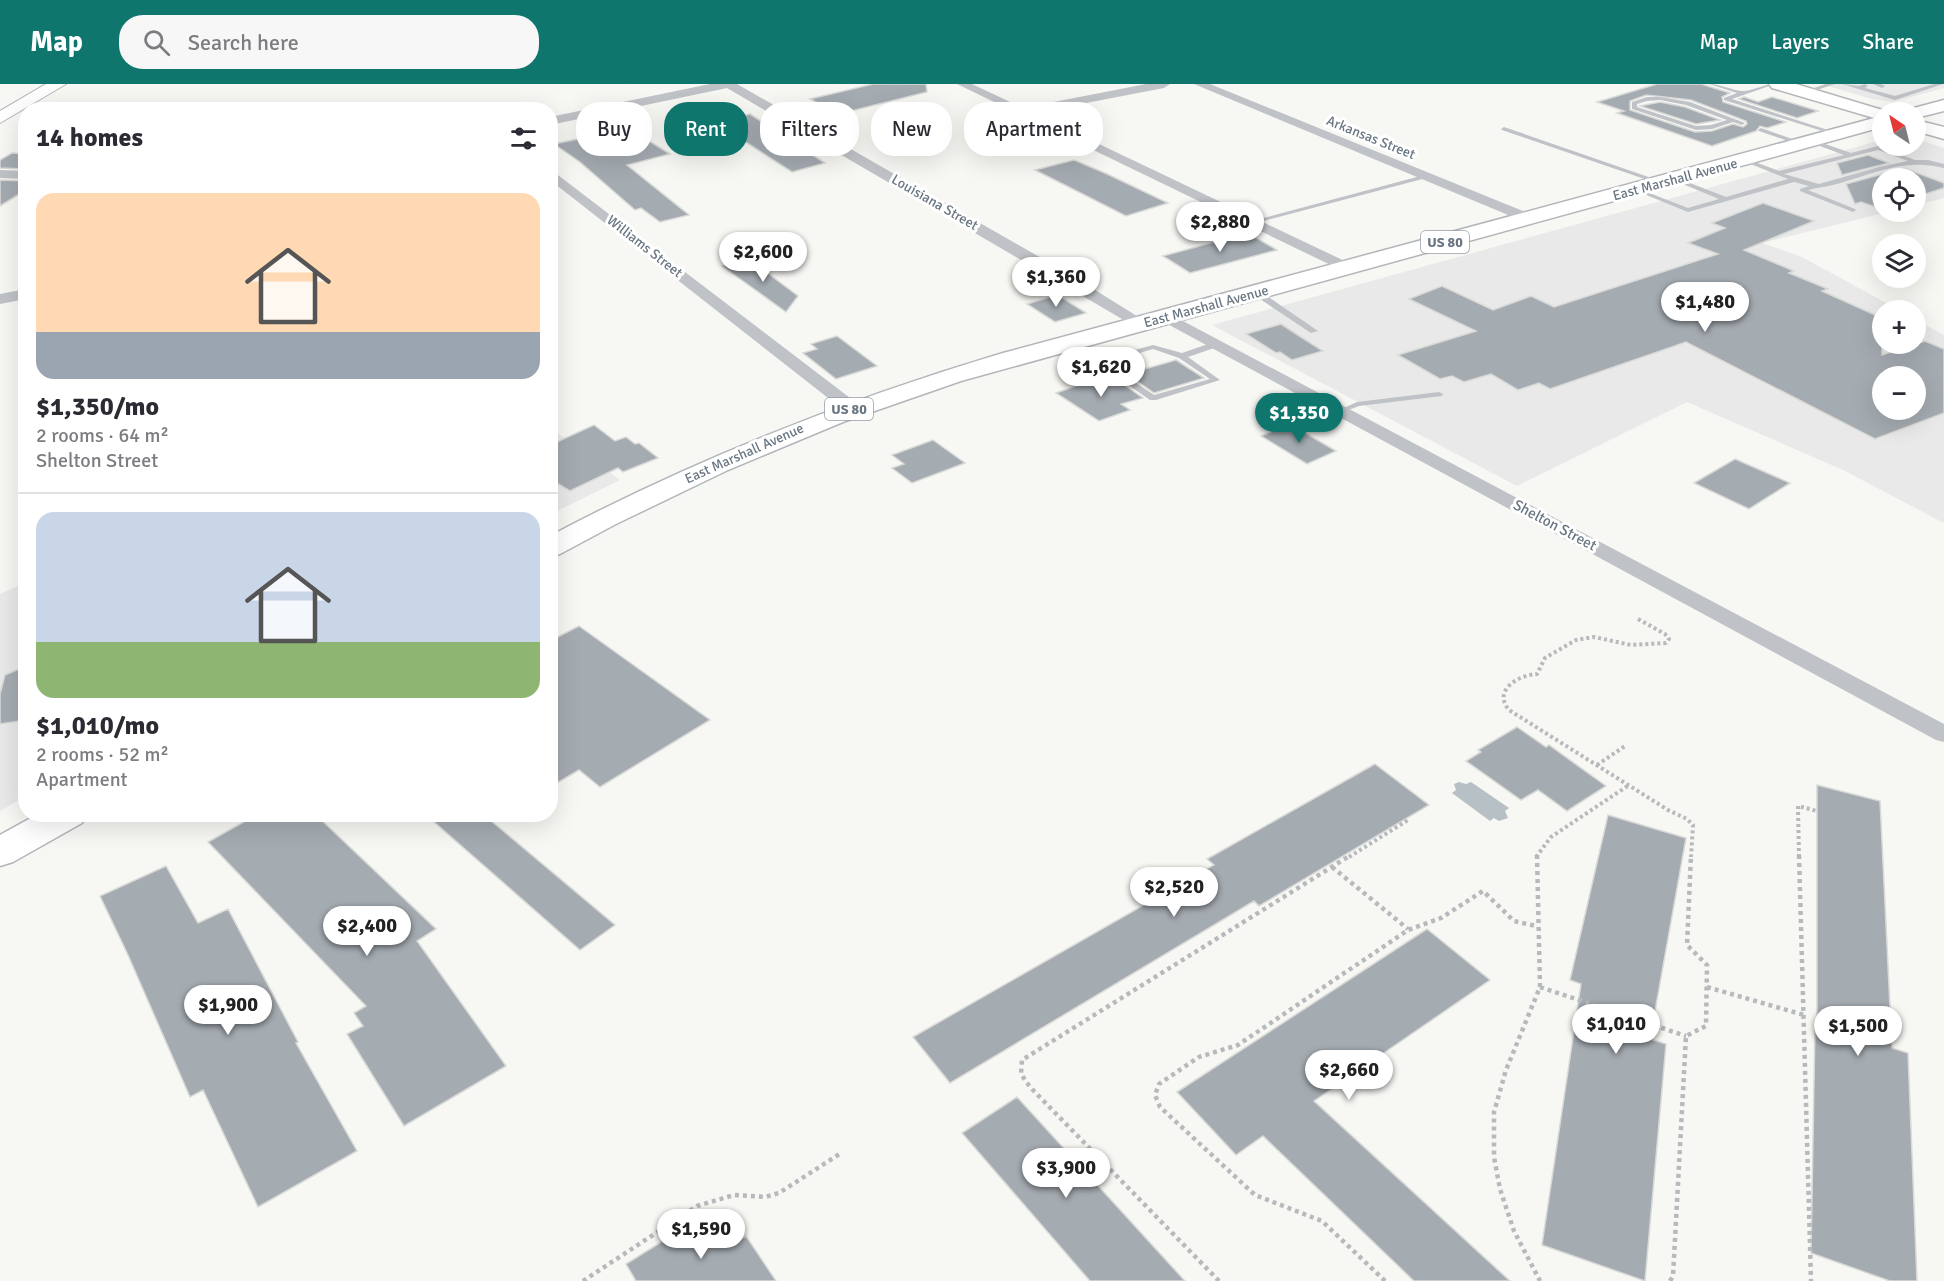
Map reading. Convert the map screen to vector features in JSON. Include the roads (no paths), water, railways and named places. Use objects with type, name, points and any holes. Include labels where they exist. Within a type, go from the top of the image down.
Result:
[{"type":"main road","points":[[27,102],[58,84]]},
{"type":"main road","points":[[1778,84],[1872,112]]},
{"type":"main road","points":[[1926,110],[1944,105]]},
{"type":"main road","points":[[0,118],[18,107]]},
{"type":"main road","name":"East Marshall Avenue","points":[[558,544],[714,465],[852,408],[944,378],[1872,125]]},
{"type":"main road","points":[[1926,128],[1944,133]]},
{"type":"main road","points":[[0,852],[54,822]]},
{"type":"street","points":[[558,119],[728,84]]},
{"type":"street","name":"Louisiana Street","points":[[728,84],[1056,272],[1140,323]]},
{"type":"street","points":[[963,84],[1000,102]]},
{"type":"street","points":[[1072,102],[1164,84]]},
{"type":"street","name":"Arkansas Street","points":[[1200,84],[1530,219]]},
{"type":"street","points":[[1103,151],[1348,268]]},
{"type":"street","points":[[0,174],[18,175]]},
{"type":"street","name":"Williams Street","points":[[558,180],[852,408]]},
{"type":"street","points":[[0,299],[18,296]]},
{"type":"street","name":"Shelton Street","points":[[1166,317],[1944,734]]},
{"type":"lane","points":[[1712,84],[1743,93]]},
{"type":"lane","points":[[1772,84],[1726,99],[1837,134]]},
{"type":"lane","points":[[1805,92],[1832,84]]},
{"type":"lane","points":[[1845,84],[1894,98],[1936,85]]},
{"type":"lane","points":[[1859,88],[1871,84]]},
{"type":"lane","points":[[1903,91],[1913,91]]},
{"type":"lane","points":[[1732,120],[1712,127],[1696,128],[1634,108],[1634,104],[1643,99],[1665,99],[1742,123]]},
{"type":"lane","points":[[1504,129],[1725,199]]},
{"type":"lane","points":[[1761,130],[1854,155]]},
{"type":"lane","points":[[1780,173],[1840,160],[1878,148],[1912,160],[1944,166]]},
{"type":"lane","points":[[1745,160],[1816,186]]},
{"type":"lane","points":[[1882,168],[1912,160]]},
{"type":"lane","points":[[1820,163],[1827,165]]},
{"type":"lane","points":[[1878,163],[1888,166]]},
{"type":"lane","points":[[1803,167],[1811,170]]},
{"type":"lane","points":[[1862,168],[1872,171]]},
{"type":"lane","points":[[1853,210],[1802,190],[1872,171]]},
{"type":"lane","points":[[1845,172],[1856,176]]},
{"type":"lane","points":[[1252,222],[1428,176]]},
{"type":"lane","points":[[1828,177],[1838,180]]},
{"type":"lane","points":[[1637,190],[1688,210],[1796,179]]},
{"type":"lane","points":[[1257,293],[1314,331]]},
{"type":"lane","points":[[1072,342],[1153,398],[1216,380],[1182,356],[1154,347],[1101,362]]},
{"type":"lane","points":[[1182,356],[1216,344]]},
{"type":"lane","points":[[1341,411],[1357,404],[1439,394]]}]
